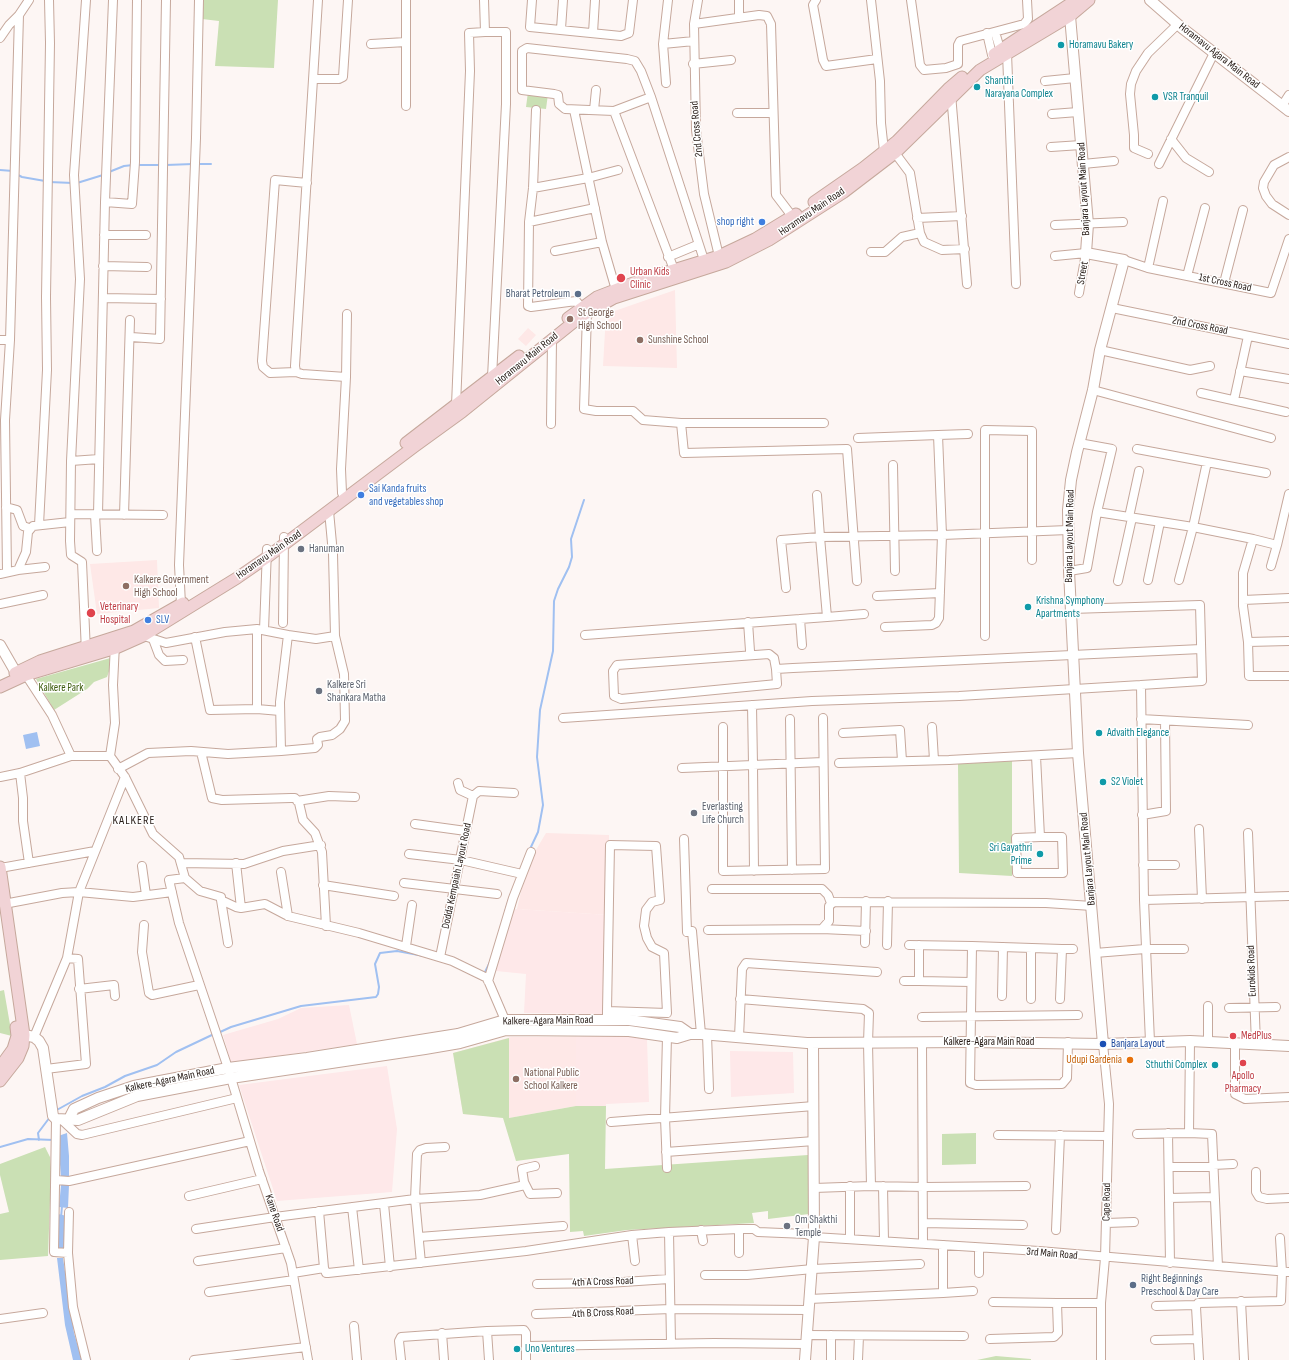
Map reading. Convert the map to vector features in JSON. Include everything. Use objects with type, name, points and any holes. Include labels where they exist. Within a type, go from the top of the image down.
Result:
[{"type":"main road","name":"Horamavu Main Road","points":[[951,92],[980,70],[1000,52],[1070,16],[1089,0]]},
{"type":"main road","name":"Horamavu Main Road","points":[[0,687],[40,661],[86,652],[143,635],[267,554],[552,339],[596,297],[675,274],[726,262],[752,250],[794,220],[840,184],[889,152],[897,141],[951,92],[1000,52],[1074,1]]},
{"type":"main road","name":"Horamavu Main Road","points":[[459,408],[492,377],[584,310],[675,274],[704,260],[719,256],[794,220]]},
{"type":"main road","name":"Horamavu Main Road","points":[[285,540],[330,511],[343,496]]},
{"type":"main road","name":"Horamavu Main Road","points":[[143,635],[180,604],[267,554]]},
{"type":"main road","points":[[0,680],[20,675]]},
{"type":"main road","points":[[0,868],[4,904],[25,1036],[18,1058],[0,1081]]},
{"type":"main road","points":[[0,918],[25,1036]]},
{"type":"main road","points":[[0,1067],[25,1036]]},
{"type":"street","points":[[0,38],[29,0]]},
{"type":"street","points":[[39,525],[47,370],[49,0]]},
{"type":"street","points":[[86,0],[74,175],[80,279],[71,461],[71,555],[82,562],[86,652]]},
{"type":"street","points":[[97,551],[102,298],[113,0]]},
{"type":"street","points":[[105,202],[132,204],[135,154],[137,0]]},
{"type":"street","points":[[131,337],[160,339],[166,0]]},
{"type":"street","points":[[180,604],[178,564],[196,138],[199,0]]},
{"type":"street","points":[[296,372],[295,366],[318,0]]},
{"type":"street","points":[[314,79],[343,78],[348,0]]},
{"type":"street","points":[[406,0],[406,106]]},
{"type":"street","points":[[484,0],[485,32]]},
{"type":"street","points":[[532,0],[530,27],[621,36],[629,33],[633,0]]},
{"type":"street","points":[[561,29],[563,0]]},
{"type":"street","points":[[593,33],[595,0]]},
{"type":"street","points":[[666,83],[663,44],[668,0]]},
{"type":"street","name":"2nd Cross Road","points":[[698,0],[694,24],[696,130],[702,180],[716,249],[719,256]]},
{"type":"street","points":[[739,0],[739,18]]},
{"type":"street","points":[[816,0],[813,5],[823,60],[826,66],[877,59]]},
{"type":"street","points":[[870,0],[880,81],[881,124],[889,152],[910,173],[920,233],[924,242],[935,248],[965,249]]},
{"type":"street","points":[[911,0],[920,65],[924,70],[955,66],[960,59],[958,45],[960,41],[1026,22],[1028,19],[1026,0]]},
{"type":"street","name":"Horamavu Agara Main Road","points":[[1150,0],[1214,53],[1285,108]]},
{"type":"street","points":[[19,15],[10,340],[4,393],[3,420],[3,477],[6,507],[3,573],[45,567]]},
{"type":"street","points":[[694,24],[763,15],[767,16],[771,24],[776,195],[794,220]]},
{"type":"street","name":"Banjara Layout Main Road","points":[[1070,16],[1088,224],[1086,253]]},
{"type":"street","points":[[1148,154],[1134,148],[1130,94],[1131,84],[1136,71],[1148,53],[1178,24]]},
{"type":"street","points":[[459,408],[470,71],[469,33],[506,32],[506,104],[492,377]]},
{"type":"street","points":[[991,32],[1000,52],[1016,284]]},
{"type":"street","points":[[663,44],[694,41]]},
{"type":"street","points":[[371,44],[406,42]]},
{"type":"street","points":[[651,97],[614,111],[574,110],[561,107],[558,95],[522,90],[522,51],[524,48],[627,58],[635,61],[641,71],[651,97],[697,245],[704,260]]},
{"type":"street","points":[[1159,164],[1214,53]]},
{"type":"street","points":[[694,64],[731,60]]},
{"type":"street","points":[[1045,81],[1075,78]]},
{"type":"street","points":[[594,110],[596,90]]},
{"type":"street","points":[[951,92],[968,284]]},
{"type":"street","points":[[1285,108],[1289,95]]},
{"type":"street","points":[[536,110],[534,188],[529,222],[528,306],[531,307],[576,301],[584,310],[584,408],[596,411],[634,411],[643,420],[682,423],[824,423]]},
{"type":"street","points":[[574,110],[602,242],[616,290]]},
{"type":"street","points":[[614,111],[675,274]]},
{"type":"street","points":[[738,112],[773,112]]},
{"type":"street","points":[[1052,114],[1078,112]]},
{"type":"street","points":[[1171,139],[1186,158],[1209,172]]},
{"type":"street","points":[[1051,147],[1081,145]]},
{"type":"street","points":[[1289,157],[1274,165],[1267,175],[1263,188],[1266,196],[1272,204],[1289,215]]},
{"type":"street","points":[[1083,164],[1114,161]]},
{"type":"street","points":[[534,188],[588,178],[618,170]]},
{"type":"street","points":[[307,183],[275,180],[262,361],[263,367],[270,373],[296,372],[302,374],[346,377]]},
{"type":"street","points":[[1148,268],[1163,201]]},
{"type":"street","points":[[529,222],[595,208]]},
{"type":"street","points":[[1187,276],[1205,208]]},
{"type":"street","points":[[1224,283],[1244,210]]},
{"type":"street","points":[[917,218],[962,216]]},
{"type":"street","points":[[1055,225],[1123,222]]},
{"type":"street","points":[[871,252],[885,252],[902,237],[920,233]]},
{"type":"street","points":[[104,234],[146,235]]},
{"type":"street","name":"1st Cross Road","points":[[1124,260],[1148,268],[1271,293],[1289,239]]},
{"type":"street","points":[[554,251],[602,242]]},
{"type":"street","points":[[668,257],[697,245]]},
{"type":"street","points":[[1055,256],[1086,253],[1124,260]]},
{"type":"street","name":"Street","points":[[1079,293],[1086,253]]},
{"type":"street","name":"Banjara Layout Main Road","points":[[1103,1044],[1078,753],[1068,530],[1071,480],[1093,390],[1100,350],[1124,260]]},
{"type":"street","points":[[103,266],[147,267]]},
{"type":"street","points":[[102,298],[161,299]]},
{"type":"street","name":"2nd Cross Road","points":[[1112,308],[1289,344]]},
{"type":"street","points":[[343,496],[346,314]]},
{"type":"street","points":[[124,515],[131,337],[130,320]]},
{"type":"street","points":[[1234,400],[1248,336]]},
{"type":"street","points":[[551,424],[552,339]]},
{"type":"street","points":[[0,340],[10,340]]},
{"type":"street","points":[[1100,350],[1190,370],[1210,366]]},
{"type":"street","points":[[1240,371],[1289,379]]},
{"type":"street","points":[[1093,390],[1271,438]]},
{"type":"street","points":[[1201,393],[1286,412]]},
{"type":"street","points":[[682,423],[684,453],[846,449],[857,581]]},
{"type":"street","points":[[985,636],[985,430],[1032,431],[1032,560]]},
{"type":"street","points":[[858,438],[968,434]]},
{"type":"street","points":[[884,627],[936,624],[939,618],[942,535],[938,435]]},
{"type":"street","points":[[1069,571],[1087,568],[1097,512],[1112,449],[1079,443]]},
{"type":"street","points":[[1138,449],[1266,473]]},
{"type":"street","points":[[71,461],[99,459]]},
{"type":"street","points":[[1180,580],[1207,462]]},
{"type":"street","points":[[893,465],[895,571]]},
{"type":"street","points":[[1118,581],[1139,471]]},
{"type":"street","points":[[1272,566],[1289,494]]},
{"type":"street","points":[[817,495],[827,617]]},
{"type":"street","points":[[6,507],[17,510],[23,526],[29,528],[71,518],[97,514],[163,515]]},
{"type":"street","points":[[118,769],[148,753],[201,752],[228,754],[314,748],[318,745],[317,739],[332,735],[340,729],[345,721],[344,674],[335,636],[333,554],[330,511]]},
{"type":"street","points":[[1097,512],[1193,527],[1277,545]]},
{"type":"street","points":[[1148,580],[1160,522]]},
{"type":"street","points":[[18,570],[26,552],[29,528]]},
{"type":"street","points":[[786,588],[781,540],[820,537],[942,535],[1068,530]]},
{"type":"street","points":[[1253,539],[1243,573],[1243,600],[1248,642],[1249,676],[1289,676]]},
{"type":"street","points":[[283,623],[285,540]]},
{"type":"street","points":[[257,709],[267,554]]},
{"type":"street","points":[[877,596],[940,593]]},
{"type":"street","points":[[0,604],[43,595]]},
{"type":"street","points":[[1243,600],[1289,598]]},
{"type":"street","points":[[563,718],[812,701],[959,696],[1141,686],[1202,681],[1200,605],[1071,609]]},
{"type":"street","points":[[585,635],[631,633],[748,622],[864,614]]},
{"type":"street","points":[[800,619],[802,645]]},
{"type":"street","points":[[748,622],[750,651]]},
{"type":"street","points":[[143,635],[166,643],[195,637],[261,630],[316,639],[335,636]]},
{"type":"street","points":[[143,635],[165,661],[183,660]]},
{"type":"street","points":[[281,751],[280,711],[288,635]]},
{"type":"street","points":[[195,637],[210,710],[257,709],[280,711]]},
{"type":"street","points":[[1248,642],[1289,641]]},
{"type":"street","points":[[115,643],[113,685],[115,723],[110,756],[125,777],[153,834],[179,857],[185,878],[200,891],[221,897],[228,943]]},
{"type":"street","points":[[0,645],[20,675],[52,715],[71,756]]},
{"type":"street","points":[[776,669],[1201,649]]},
{"type":"street","points":[[769,654],[774,658],[776,669],[777,684],[621,699],[614,696],[613,671],[618,665],[769,654]]},
{"type":"street","points":[[1141,686],[1145,949],[1150,1042]]},
{"type":"street","points":[[752,705],[754,871]]},
{"type":"street","points":[[722,727],[723,871],[824,869],[823,718]]},
{"type":"street","points":[[790,719],[792,870]]},
{"type":"street","points":[[1141,719],[1248,725]]},
{"type":"street","points":[[1142,815],[1166,811],[1165,721]]},
{"type":"street","points":[[932,727],[934,760]]},
{"type":"street","points":[[843,733],[900,730],[902,761]]},
{"type":"street","points":[[201,752],[210,794],[215,800],[291,798],[297,801],[329,796],[355,797]]},
{"type":"street","points":[[839,763],[1036,756],[1078,753]]},
{"type":"street","points":[[0,777],[20,773],[71,756],[110,756]]},
{"type":"street","points":[[1036,756],[1040,837]]},
{"type":"street","points":[[682,768],[823,762]]},
{"type":"street","points":[[20,773],[23,798],[23,821],[29,862]]},
{"type":"street","points":[[68,1253],[54,1252],[62,1181],[59,1117],[46,1069],[43,1048],[39,1041],[25,1036],[67,958],[79,892],[125,777]]},
{"type":"street","points":[[458,783],[460,790],[473,796],[479,791],[514,793]]},
{"type":"street","name":"Dodda Kempaiah Layout Road","points":[[440,956],[473,796]]},
{"type":"street","points":[[297,801],[303,820],[313,830],[322,852],[326,926]]},
{"type":"street","points":[[415,824],[466,831]]},
{"type":"street","points":[[1199,829],[1202,899]]},
{"type":"street","name":"Eurokids Road","points":[[1248,833],[1256,1044]]},
{"type":"street","points":[[1040,837],[1062,837],[1063,873],[1017,873],[1016,838],[1040,837]]},
{"type":"street","points":[[684,839],[687,932],[692,931],[709,1089]]},
{"type":"street","points":[[181,863],[254,862],[282,851],[320,845]]},
{"type":"street","points":[[666,1024],[667,1013],[664,953],[652,947],[647,938],[644,926],[646,910],[652,902],[660,900],[656,846],[610,845],[607,1015],[667,1013]]},
{"type":"street","points":[[0,868],[95,851]]},
{"type":"street","points":[[486,978],[520,873],[531,852]]},
{"type":"street","points":[[409,854],[460,860],[520,873]]},
{"type":"street","points":[[236,863],[241,908]]},
{"type":"street","points":[[1143,865],[1175,866]]},
{"type":"street","points":[[142,866],[146,895]]},
{"type":"street","points":[[281,872],[288,916]]},
{"type":"street","points":[[4,904],[62,893],[79,892],[133,897],[172,892],[169,880],[185,878]]},
{"type":"street","points":[[404,883],[497,894]]},
{"type":"street","points":[[323,885],[394,896]]},
{"type":"street","points":[[712,889],[822,889],[828,895],[831,903],[828,921],[822,929]]},
{"type":"street","name":"Kane Road","points":[[172,892],[179,923],[230,1073],[262,1179],[286,1248],[293,1276],[308,1360]]},
{"type":"street","points":[[1144,900],[1289,896]]},
{"type":"street","points":[[221,900],[241,908],[265,904],[288,916],[359,933],[440,956],[486,978],[505,1020],[506,1030]]},
{"type":"street","points":[[864,943],[866,931],[866,901]]},
{"type":"street","points":[[887,945],[888,901]]},
{"type":"street","points":[[831,903],[888,901],[1046,903],[1092,906]]},
{"type":"street","points":[[406,946],[412,905]]},
{"type":"street","points":[[144,925],[142,952],[149,993],[152,995],[199,985]]},
{"type":"street","points":[[708,930],[822,929],[866,931]]},
{"type":"street","points":[[909,945],[1062,949],[1073,948]]},
{"type":"street","points":[[919,945],[919,981]]},
{"type":"street","points":[[972,946],[970,1082],[973,1084],[1059,1085],[1064,1083],[1067,1078],[1068,1042]]},
{"type":"street","points":[[1002,996],[1003,947]]},
{"type":"street","points":[[1031,999],[1032,948]]},
{"type":"street","points":[[1060,999],[1062,949]]},
{"type":"street","points":[[1095,953],[1145,949],[1184,949]]},
{"type":"street","points":[[46,1069],[86,1064],[79,989],[78,959],[67,958]]},
{"type":"street","points":[[739,1037],[742,969],[746,962],[877,972]]},
{"type":"street","points":[[904,981],[972,982]]},
{"type":"street","points":[[79,989],[114,985],[115,996]]},
{"type":"street","points":[[740,999],[866,1010],[870,1016],[868,1043],[871,1186]]},
{"type":"street","points":[[1208,1006],[1208,1041]]},
{"type":"street","points":[[1229,1008],[1276,1007]]},
{"type":"street","name":"Kalkere-Agara Main Road","points":[[230,1073],[307,1058],[458,1034],[505,1020],[607,1015],[680,1027],[690,1034]]},
{"type":"street","points":[[922,1017],[1078,1015]]},
{"type":"street","name":"Kalkere-Agara Main Road","points":[[59,1117],[98,1098],[134,1086],[432,1048],[460,1043],[506,1030],[629,1031],[677,1038],[690,1034],[704,1034],[813,1044],[971,1042],[1068,1042],[1103,1044],[1208,1041],[1289,1046]]},
{"type":"street","points":[[667,1036],[665,1118],[667,1168]]},
{"type":"street","points":[[1189,1133],[1190,1041]]},
{"type":"street","points":[[1235,1042],[1235,1094],[1245,1099],[1289,1097]]},
{"type":"street","points":[[922,1043],[924,1187],[923,1243]]},
{"type":"street","points":[[805,1360],[813,1269],[814,1237],[813,1044]]},
{"type":"street","name":"Cape Road","points":[[1100,1360],[1101,1302],[1107,1222],[1109,1104],[1103,1044]]},
{"type":"street","points":[[59,1117],[77,1134],[82,1135],[237,1098]]},
{"type":"street","points":[[611,1122],[814,1106]]},
{"type":"street","points":[[1168,1133],[1170,1263]]},
{"type":"street","points":[[1138,1134],[1212,1134],[1218,1266]]},
{"type":"street","points":[[998,1135],[1108,1136]]},
{"type":"street","points":[[1056,1230],[1060,1135]]},
{"type":"street","points":[[62,1181],[250,1141]]},
{"type":"street","points":[[666,1152],[814,1141]]},
{"type":"street","points":[[421,1263],[415,1199],[417,1154],[420,1150],[426,1148],[445,1147]]},
{"type":"street","points":[[1169,1167],[1233,1164]]},
{"type":"street","points":[[535,1166],[522,1169],[525,1185],[530,1194],[557,1193]]},
{"type":"street","points":[[1256,1172],[1256,1192],[1259,1197],[1267,1199],[1289,1198]]},
{"type":"street","points":[[189,1196],[262,1179]]},
{"type":"street","points":[[196,1229],[415,1199],[480,1195],[525,1185]]},
{"type":"street","points":[[814,1188],[850,1186],[1026,1186]]},
{"type":"street","points":[[850,1186],[850,1239]]},
{"type":"street","points":[[883,1186],[884,1241]]},
{"type":"street","points":[[1169,1198],[1214,1197]]},
{"type":"street","points":[[384,1204],[390,1267]]},
{"type":"street","points":[[352,1207],[359,1270]]},
{"type":"street","points":[[209,1292],[293,1276],[324,1268],[319,1211]]},
{"type":"street","points":[[69,1212],[68,1253],[73,1307],[86,1360]]},
{"type":"street","points":[[1107,1222],[1134,1222]]},
{"type":"street","points":[[924,1223],[1023,1225]]},
{"type":"street","points":[[419,1236],[563,1226]]},
{"type":"street","points":[[739,1229],[739,1253]]},
{"type":"street","name":"3rd Main Road","points":[[324,1268],[328,1273],[526,1251],[632,1235],[701,1230],[754,1229],[758,1232],[806,1234],[814,1237],[923,1243],[979,1249],[1039,1252],[1286,1272]]},
{"type":"street","points":[[701,1230],[703,1241]]},
{"type":"street","points":[[669,1232],[671,1344]]},
{"type":"street","points":[[632,1235],[635,1261]]},
{"type":"street","points":[[1156,1306],[1196,1305],[1241,1301],[1281,1301],[1286,1272],[1280,1238]]},
{"type":"street","points":[[943,1245],[943,1293]]},
{"type":"street","points":[[198,1261],[286,1248]]},
{"type":"street","points":[[979,1249],[979,1273]]},
{"type":"street","points":[[705,1275],[747,1275],[813,1269],[920,1264]]},
{"type":"street","name":"4th A Cross Road","points":[[537,1284],[608,1283],[670,1279]]},
{"type":"street","name":"4th B Cross Road","points":[[536,1314],[809,1304],[973,1291]]},
{"type":"street","points":[[1241,1301],[1244,1360]]},
{"type":"street","points":[[993,1302],[1101,1302]]},
{"type":"street","points":[[990,1339],[1057,1336],[1057,1303]]},
{"type":"street","points":[[1196,1305],[1199,1360]]},
{"type":"street","points":[[0,1319],[43,1313]]},
{"type":"street","points":[[354,1326],[357,1360]]},
{"type":"street","points":[[401,1360],[399,1341],[401,1337],[442,1333],[524,1330],[526,1333],[526,1360]]},
{"type":"street","points":[[486,1331],[489,1360]]},
{"type":"street","points":[[442,1333],[444,1360]]},
{"type":"street","points":[[831,1335],[831,1360]]},
{"type":"street","points":[[529,1346],[752,1342],[806,1340],[831,1335],[964,1336]]},
{"type":"street","points":[[858,1360],[859,1336]]},
{"type":"street","points":[[1155,1340],[1198,1339]]},
{"type":"street","points":[[194,1360],[306,1347]]},
{"type":"shaded area","name":"Sunshine School","points":[[675,290],[677,368],[603,366],[606,314]]},
{"type":"shaded area","points":[[528,328],[536,335],[526,346],[518,339]]},
{"type":"shaded area","name":"Kalkere Government High School","points":[[157,560],[159,608],[97,614],[90,564]]},
{"type":"shaded area","points":[[546,833],[609,835],[609,915],[517,909],[527,865]]},
{"type":"shaded area","points":[[517,909],[609,915],[609,1014],[524,1013],[526,974],[496,971],[512,910]]},
{"type":"shaded area","points":[[349,1005],[357,1044],[231,1063],[223,1035],[278,1019],[301,1008]]},
{"type":"shaded area","points":[[622,1036],[647,1039],[649,1102],[606,1104],[606,1106],[576,1106],[576,1037]]},
{"type":"shaded area","name":"National Public School Kalkere","points":[[511,1037],[576,1037],[576,1106],[509,1118],[463,1114],[453,1053]]},
{"type":"shaded area","points":[[730,1051],[793,1052],[794,1093],[731,1097]]},
{"type":"shaded area","points":[[387,1066],[397,1129],[392,1192],[277,1201],[239,1085]]},
{"type":"green space","points":[[202,0],[278,0],[274,68],[215,66],[219,21],[202,19]]},
{"type":"green space","points":[[528,92],[548,94],[546,109],[526,107]]},
{"type":"green space","name":"Kalkere Park","points":[[114,657],[107,677],[94,682],[87,689],[54,710],[36,679]]},
{"type":"green space","points":[[1012,761],[1012,876],[959,873],[958,764]]},
{"type":"green space","points":[[4,990],[12,1036],[0,1033],[0,991]]},
{"type":"green space","points":[[509,1038],[509,1118],[576,1106],[606,1106],[605,1169],[808,1155],[809,1214],[768,1219],[768,1211],[752,1213],[754,1223],[627,1230],[584,1236],[583,1231],[570,1232],[569,1154],[516,1161],[503,1118],[463,1114],[453,1053]]},
{"type":"green space","points":[[976,1133],[976,1164],[942,1165],[942,1134]]},
{"type":"green space","points":[[45,1147],[50,1157],[51,1172],[48,1256],[0,1260],[0,1214],[9,1212],[0,1175],[0,1164]]},
{"type":"green space","points":[[996,1356],[1031,1359],[1031,1360],[977,1360]]},
{"type":"water","points":[[37,732],[40,746],[26,749],[23,735]]},
{"type":"water","points":[[67,1133],[69,1179],[61,1178],[58,1136]]},
{"type":"water","points":[[61,1185],[69,1185],[68,1208],[59,1207]]},
{"type":"water","points":[[58,1214],[67,1216],[65,1248],[57,1248]]},
{"type":"water","points":[[57,1258],[63,1258],[74,1333],[82,1360],[73,1360],[65,1325]]},
{"type":"waterway","points":[[166,165],[193,164]]},
{"type":"waterway","points":[[198,164],[211,164]]},
{"type":"waterway","points":[[109,172],[124,166],[133,165]]},
{"type":"waterway","points":[[138,165],[161,165]]},
{"type":"waterway","points":[[0,170],[13,171]]},
{"type":"waterway","points":[[16,174],[22,177],[45,181]]},
{"type":"waterway","points":[[77,183],[103,175]]},
{"type":"waterway","points":[[49,182],[73,183]]},
{"type":"waterway","points":[[530,849],[538,832],[543,805],[537,757],[540,710],[553,651],[554,601],[572,557],[571,539],[584,500]]},
{"type":"waterway","points":[[505,912],[509,899]]},
{"type":"waterway","points":[[218,1033],[231,1027],[301,1006],[376,997],[379,987],[375,964],[380,953],[397,951],[424,956]]},
{"type":"waterway","points":[[484,974],[490,962]]},
{"type":"waterway","points":[[55,1111],[82,1096],[105,1087],[125,1076],[157,1065],[176,1052],[214,1034]]},
{"type":"waterway","points":[[39,1140],[38,1133],[50,1117]]},
{"type":"waterway","points":[[0,1147],[28,1139],[54,1140]]},
{"type":"waterway","points":[[61,1218],[62,1206]]},
{"type":"place","name":"Horamavu Bakery","points":[[1061,45]]},
{"type":"place","name":"Shanthi Narayana Complex","points":[[977,87]]},
{"type":"place","name":"VSR Tranquil","points":[[1155,97]]},
{"type":"place","name":"shop right","points":[[762,222]]},
{"type":"place","name":"Urban Kids Clinic","points":[[621,278]]},
{"type":"place","name":"Bharat Petroleum","points":[[578,294]]},
{"type":"place","name":"St George High School","points":[[570,319]]},
{"type":"place","name":"Sunshine School","points":[[640,340]]},
{"type":"place","name":"Sai Kanda fruits and vegetables shop","points":[[361,495]]},
{"type":"place","name":"Hanuman","points":[[301,549]]},
{"type":"place","name":"Kalkere Government High School","points":[[126,586]]},
{"type":"place","name":"Krishna Symphony Apartments","points":[[1028,607]]},
{"type":"place","name":"Veterinary Hospital","points":[[91,613]]},
{"type":"place","name":"SLV","points":[[148,620]]},
{"type":"place","name":"Kalkere Sri Shankara Matha","points":[[319,691]]},
{"type":"place","name":"Advaith Elegance","points":[[1099,733]]},
{"type":"place","name":"S2 Violet","points":[[1103,782]]},
{"type":"place","name":"Everlasting Life Church","points":[[694,813]]},
{"type":"place","name":"Sri Gayathri Prime","points":[[1040,854]]},
{"type":"place","name":"MedPlus","points":[[1233,1036]]},
{"type":"place","name":"Banjara Layout","points":[[1103,1044]]},
{"type":"place","name":"Udupi Gardenia","points":[[1130,1060]]},
{"type":"place","name":"Apollo Pharmacy","points":[[1243,1063]]},
{"type":"place","name":"Sthuthi Complex","points":[[1215,1065]]},
{"type":"place","name":"National Public School Kalkere","points":[[516,1079]]},
{"type":"place","name":"Om Shakthi Temple","points":[[787,1226]]},
{"type":"place","name":"Right Beginnings Preschool & Day Care","points":[[1133,1285]]},
{"type":"place","name":"Uno Ventures","points":[[517,1349]]},
{"type":"district","name":"KALKERE","points":[[134,821]]}]
